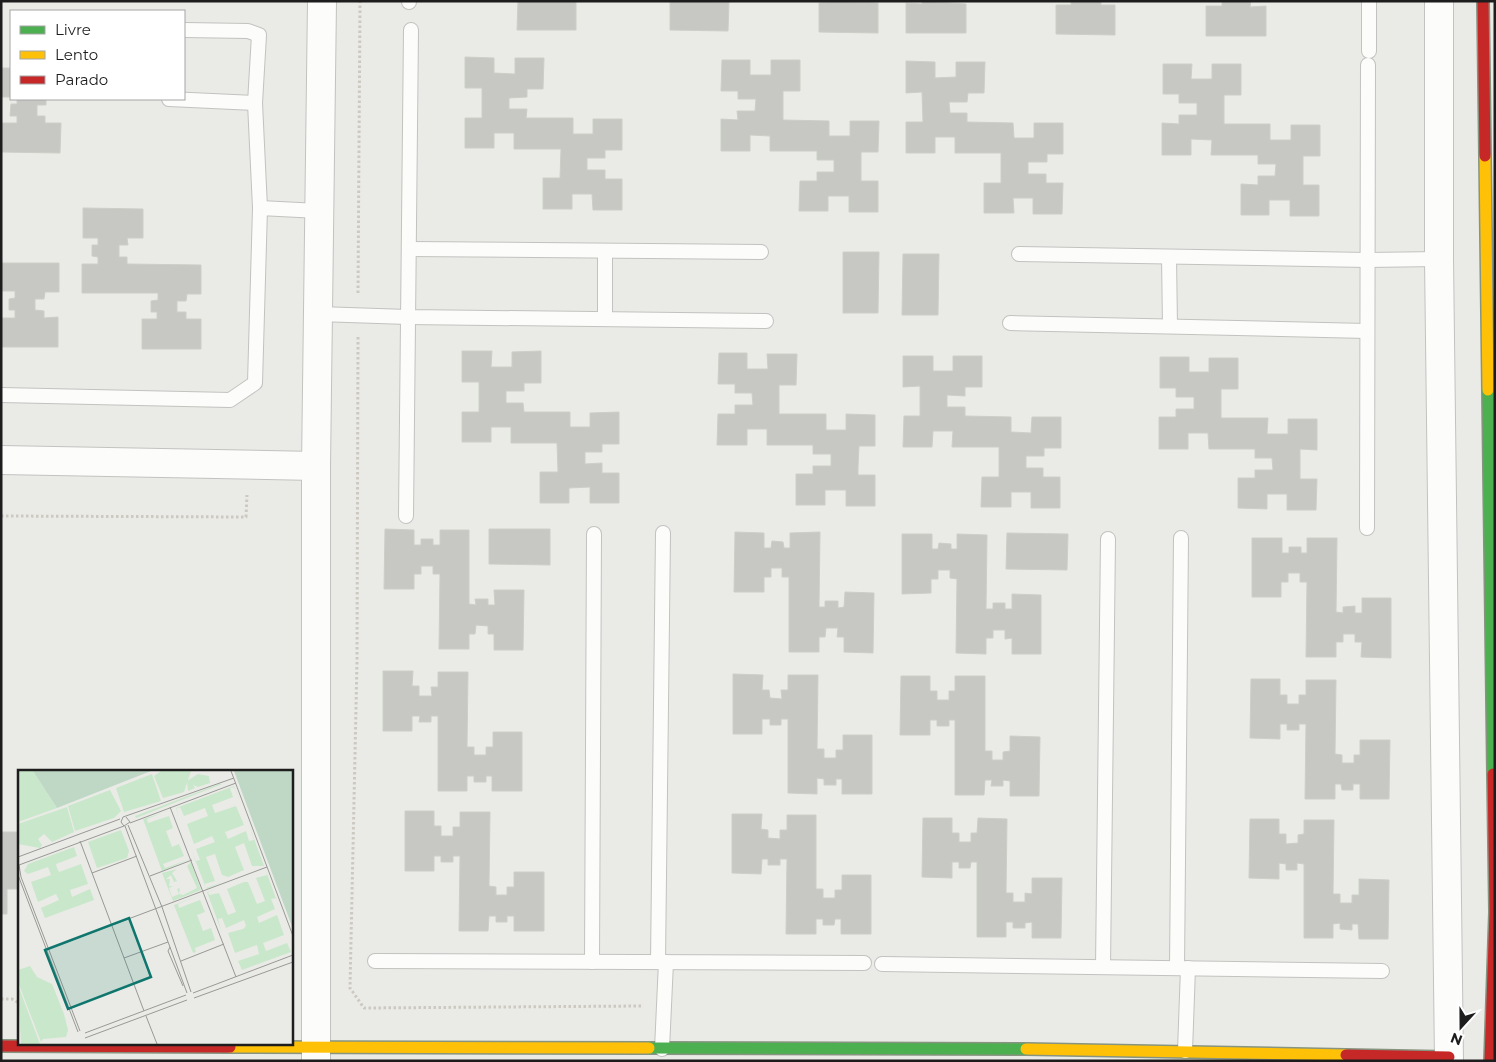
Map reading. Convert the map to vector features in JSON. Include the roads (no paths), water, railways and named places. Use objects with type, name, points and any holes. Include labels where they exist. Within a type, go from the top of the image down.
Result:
[{"type":"street","points":[[317,1054],[316,466],[322,1]]},
{"type":"street","points":[[1,1046],[317,1054],[662,1049],[1185,1051],[1449,1059],[1439,259],[1439,1]]},
{"type":"street","points":[[1483,1],[1495,912],[1490,1061]]},
{"type":"street","points":[[1,460],[316,466]]},
{"type":"lane","points":[[1367,528],[1369,1]]},
{"type":"lane","points":[[1,395],[230,400],[246,392],[255,383],[260,208],[255,103],[259,35],[248,31],[185,30]]},
{"type":"lane","points":[[406,516],[411,30]]},
{"type":"lane","points":[[185,100],[255,103]]},
{"type":"lane","points":[[260,208],[319,211]]},
{"type":"lane","points":[[409,249],[762,252]]},
{"type":"lane","points":[[605,319],[606,251]]},
{"type":"lane","points":[[1019,254],[1367,260],[1439,259]]},
{"type":"lane","points":[[1169,257],[1170,326]]},
{"type":"lane","points":[[318,314],[408,317],[766,321]]},
{"type":"lane","points":[[1010,323],[1367,331]]},
{"type":"lane","points":[[662,1049],[664,1006],[662,962],[663,533]]},
{"type":"lane","points":[[592,962],[594,534]]},
{"type":"lane","points":[[1181,538],[1185,1051]]},
{"type":"lane","points":[[1103,967],[1108,539]]},
{"type":"lane","points":[[375,961],[864,963]]},
{"type":"lane","points":[[882,964],[1382,971]]}]
